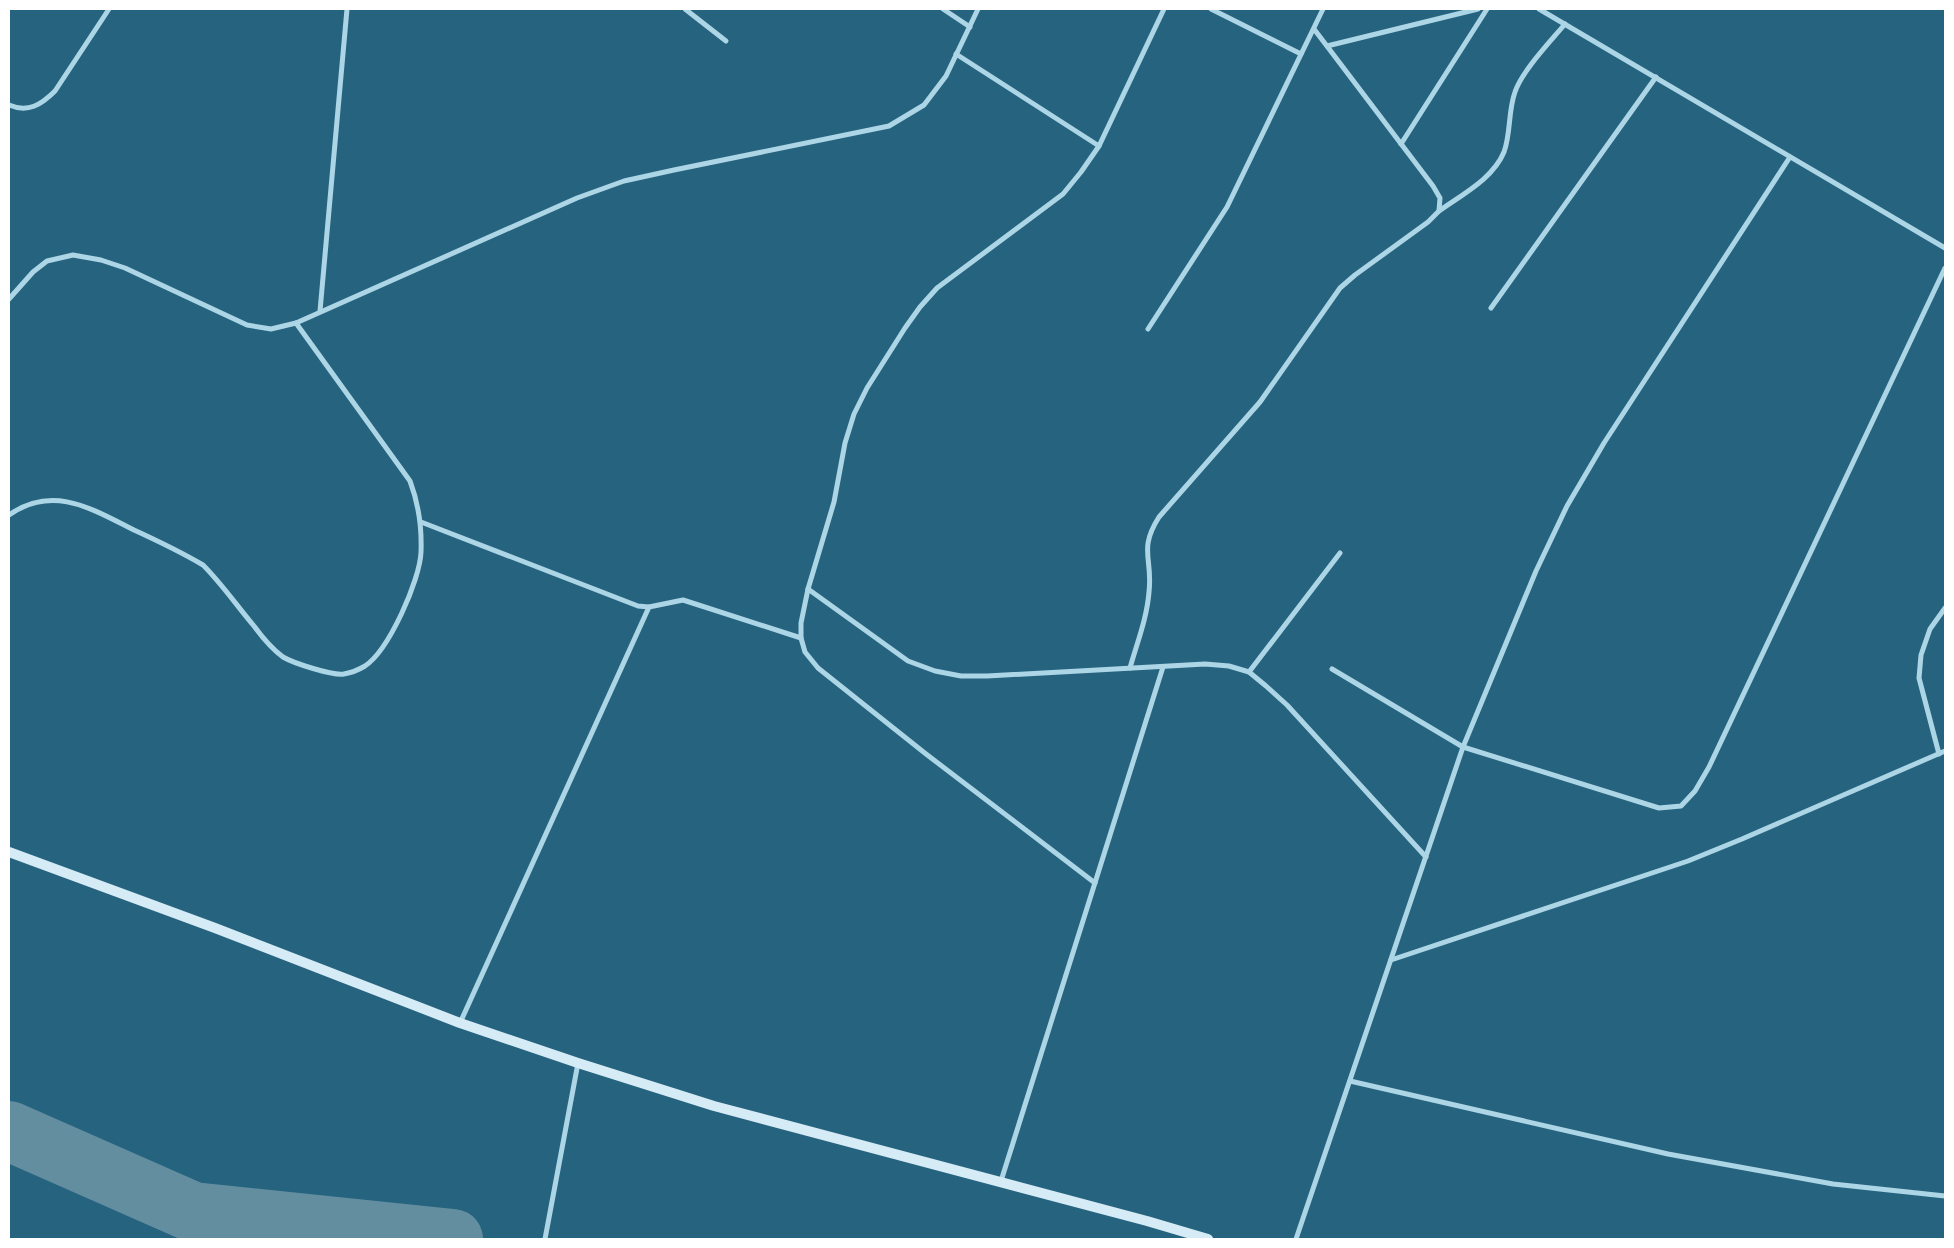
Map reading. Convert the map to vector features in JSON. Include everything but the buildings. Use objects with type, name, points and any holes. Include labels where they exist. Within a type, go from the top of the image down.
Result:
[{"type":"street","points":[[9,105],[18,109],[30,109],[44,102],[56,91],[109,9]]},
{"type":"street","points":[[320,311],[347,9]]},
{"type":"street","points":[[685,9],[726,41]]},
{"type":"street","points":[[943,9],[970,27]]},
{"type":"street","points":[[9,299],[33,272],[47,261],[73,255],[101,260],[126,268],[247,325],[272,329],[296,322],[577,198],[624,181],[889,126],[924,106],[946,76],[978,9]]},
{"type":"street","points":[[1095,883],[926,754],[818,668],[805,652],[801,638],[801,623],[808,590],[834,502],[845,443],[854,414],[867,388],[905,328],[937,288],[1063,194],[1081,172],[1099,146],[1164,9]]},
{"type":"street","points":[[1210,9],[1302,54]]},
{"type":"street","points":[[1148,329],[1227,207],[1323,9]]},
{"type":"street","points":[[1327,46],[1478,9]]},
{"type":"street","points":[[1400,144],[1487,9]]},
{"type":"street","points":[[1539,9],[1945,248]]},
{"type":"street","points":[[1130,668],[1147,609],[1150,589],[1146,546],[1149,532],[1159,517],[1260,402],[1340,288],[1428,222],[1496,166],[1504,152],[1515,90],[1523,76],[1565,24]]},
{"type":"street","points":[[1314,28],[1433,186],[1440,198],[1439,211]]},
{"type":"street","points":[[956,54],[1099,146]]},
{"type":"street","points":[[1491,308],[1656,77]]},
{"type":"street","points":[[1296,1239],[1463,747],[1536,571],[1567,506],[1604,443],[1790,157]]},
{"type":"street","points":[[1332,669],[1463,747],[1659,808],[1681,806],[1694,791],[1709,766],[1945,268]]},
{"type":"street","points":[[9,515],[21,507],[43,500],[63,501],[87,506],[203,565],[215,576],[262,637],[283,657],[311,669],[343,675],[366,666],[385,644],[414,584],[421,554],[421,522],[418,504],[410,481],[296,322]]},
{"type":"street","points":[[421,522],[638,606],[649,607],[683,600],[801,638]]},
{"type":"street","points":[[1249,672],[1340,553]]},
{"type":"street","points":[[808,590],[908,661],[935,671],[961,676],[1205,664],[1230,666],[1249,672],[1286,705],[1426,857]]},
{"type":"street","points":[[460,1023],[649,607]]},
{"type":"street","points":[[1939,754],[1919,678],[1921,655],[1930,629],[1945,608]]},
{"type":"street","points":[[1001,1182],[1163,667]]},
{"type":"street","points":[[1390,960],[1688,861],[1945,751]]},
{"type":"street","points":[[9,852],[215,928],[460,1023],[578,1063],[714,1106],[1208,1239]]},
{"type":"street","points":[[545,1239],[556,1190],[578,1063]]},
{"type":"street","points":[[1350,1081],[1668,1154],[1834,1184],[1945,1196]]},
{"type":"waterway","points":[[9,1131],[193,1212],[453,1239]]}]
